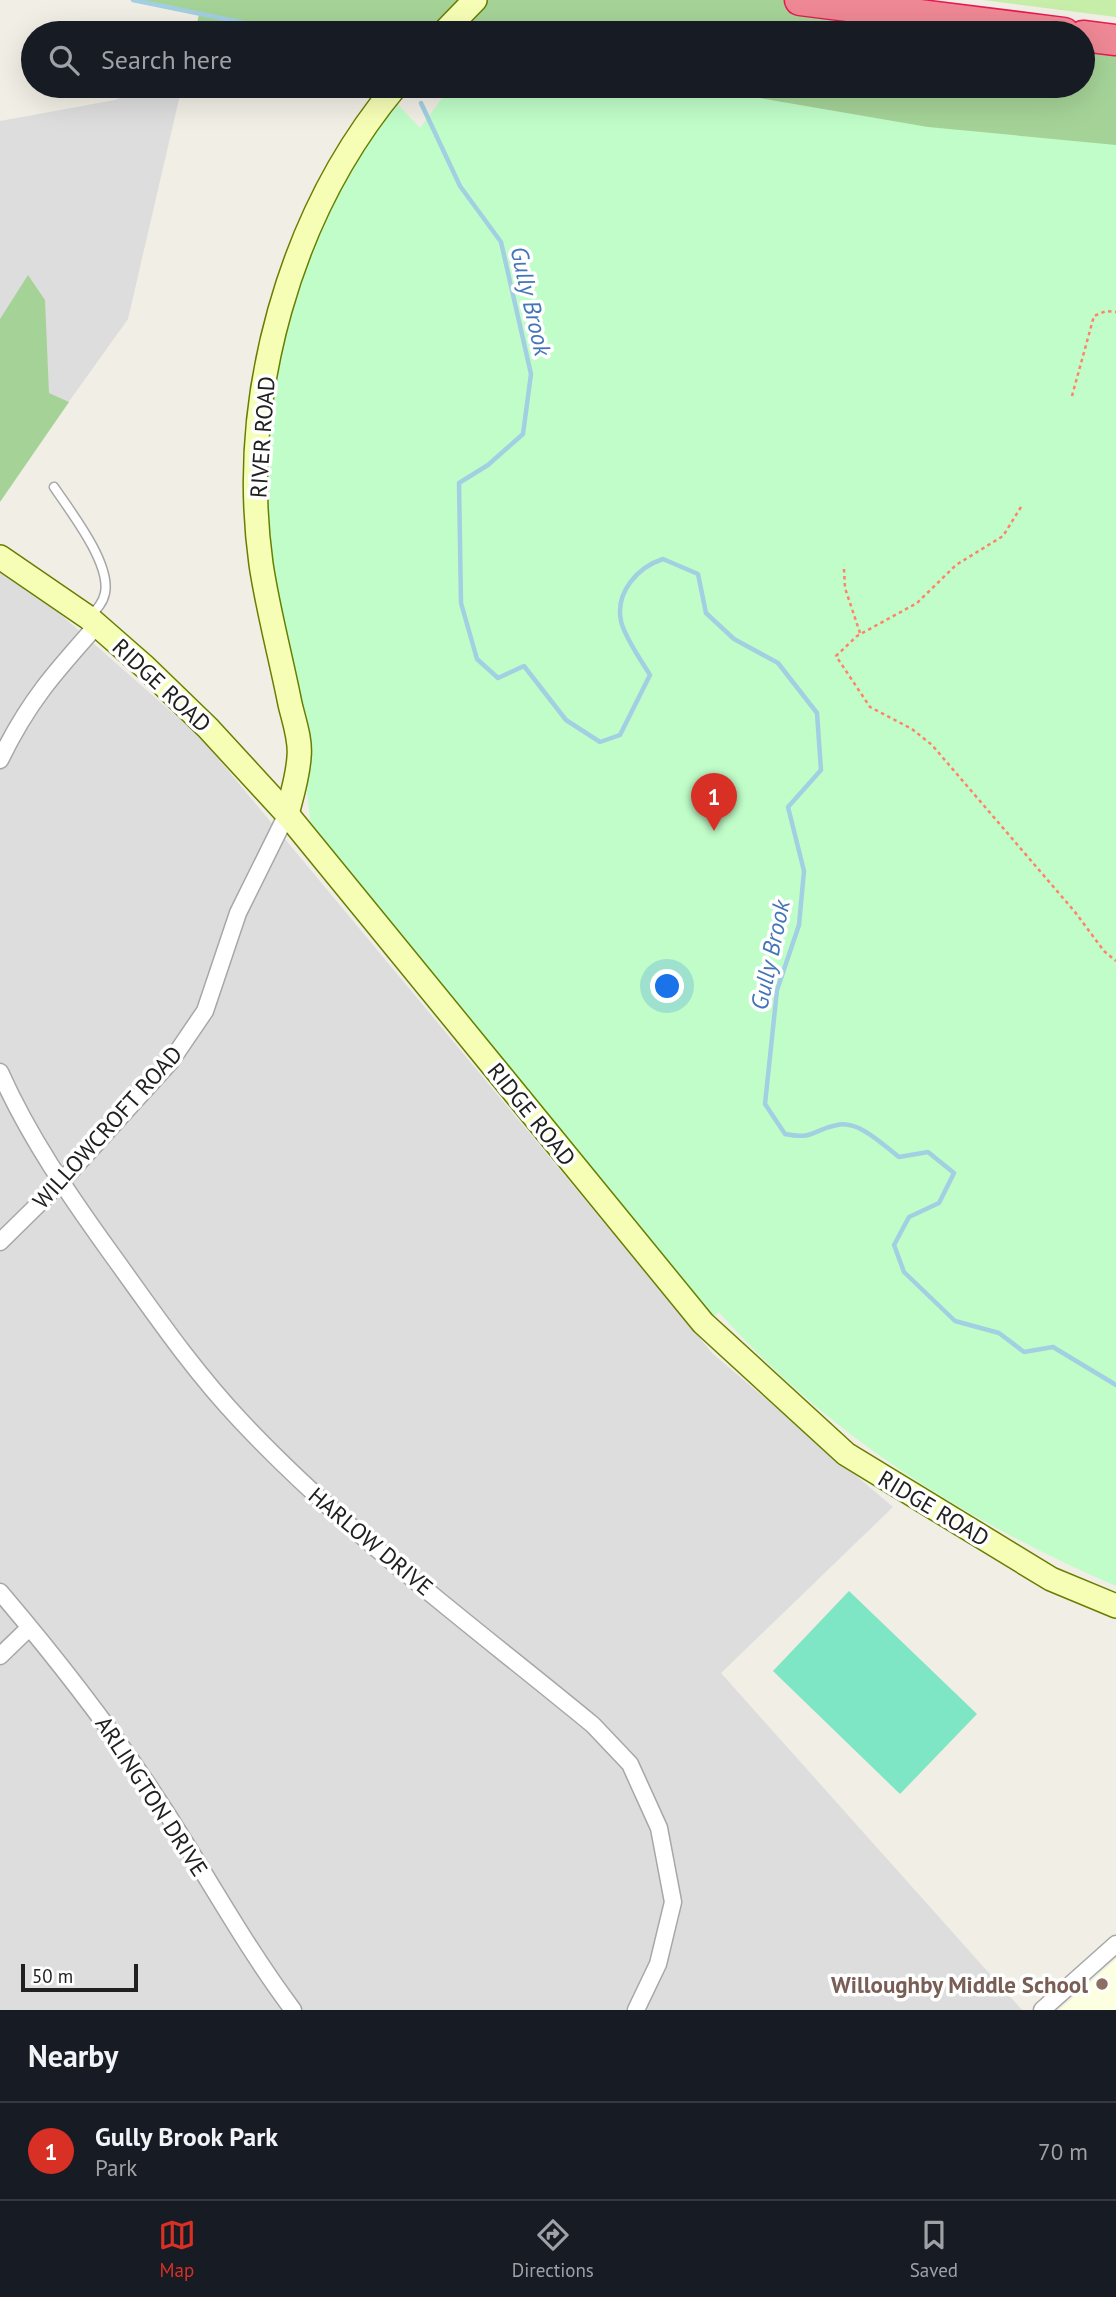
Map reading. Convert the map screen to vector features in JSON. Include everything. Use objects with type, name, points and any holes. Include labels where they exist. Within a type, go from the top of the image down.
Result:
[{"type":"highway","points":[[800,0],[968,21]]},
{"type":"highway","points":[[1095,37],[1116,40]]},
{"type":"main road","points":[[455,21],[475,0]]},
{"type":"main road","name":"RIVER ROAD","points":[[287,814],[300,754],[261,564],[256,493],[260,417],[270,349],[296,258],[334,176],[388,98]]},
{"type":"main road","name":"RIDGE ROAD","points":[[0,557],[93,621],[208,728],[287,814],[703,1323],[846,1454],[1051,1579],[1116,1606]]},
{"type":"street","points":[[0,760],[21,716],[93,621]]},
{"type":"street","name":"WILLOWCROFT ROAD","points":[[0,1242],[61,1182],[171,1061],[205,1011],[238,913],[287,814]]},
{"type":"street","name":"HARLOW DRIVE","points":[[0,1072],[15,1105],[61,1182],[189,1363],[240,1420],[302,1483],[593,1725],[630,1764],[659,1828],[673,1902],[658,1964],[636,2010]]},
{"type":"street","name":"ARLINGTON DRIVE","points":[[0,1592],[86,1694],[189,1849],[231,1921],[293,2010]]},
{"type":"street","points":[[0,1656],[29,1628]]},
{"type":"street","points":[[1042,2010],[1116,1944]]},
{"type":"lane","points":[[54,487],[93,548],[106,584],[93,621]]},
{"type":"path","points":[[1072,396],[1094,316],[1106,311],[1116,312]]},
{"type":"path","points":[[1021,507],[1003,536],[956,565],[917,603],[860,634],[836,656],[870,707],[912,729],[932,745],[1075,912],[1104,951],[1116,961]]},
{"type":"path","points":[[844,569],[845,588],[860,634]]},
{"type":"shaded area","points":[[179,98],[128,319],[0,498],[0,121],[115,100]]},
{"type":"shaded area","points":[[0,571],[42,598],[201,738],[713,1354],[893,1507],[721,1673],[1022,2010],[0,2010]]},
{"type":"shaded area","name":"Willoughby Middle School","points":[[1116,1959],[1116,2010],[1059,2010]]},
{"type":"green space","points":[[133,0],[800,0],[968,21],[198,21],[199,14]]},
{"type":"green space","points":[[983,0],[1116,0],[1116,17]]},
{"type":"green space","points":[[1095,37],[1116,40],[1116,398],[662,98],[1095,98]]},
{"type":"green space","points":[[387,98],[392,98],[420,128],[442,98],[759,98],[928,127],[1116,145],[1116,1586],[1006,1533],[902,1471],[805,1398],[719,1312],[703,1325],[313,846],[305,773],[255,510],[283,299]]},
{"type":"green space","points":[[28,275],[45,300],[49,393],[69,402],[0,502],[0,319]]},
{"type":"green space","points":[[849,1591],[977,1714],[900,1794],[773,1671]]},
{"type":"waterway","name":"Gully Brook","points":[[133,0],[235,21]]},
{"type":"waterway","name":"Gully Brook","points":[[421,103],[460,186],[501,242],[531,374],[523,434],[488,465],[459,483],[461,603],[477,659],[498,678],[524,666],[566,720],[600,742],[620,735],[650,675],[623,627],[620,610],[622,600],[637,574],[663,559],[698,574],[706,613],[734,639],[778,663],[817,713],[821,770],[788,807],[804,871],[799,925],[777,990],[765,1104],[785,1134],[802,1136],[845,1124],[862,1130],[899,1157],[928,1152],[954,1173],[939,1203],[909,1217],[894,1245],[904,1272],[955,1321],[999,1333],[1024,1352],[1053,1347],[1116,1385]]},
{"type":"place","name":"Gully Brook Park","points":[[714,831]]},
{"type":"place","name":"Willoughby Middle School","points":[[1102,1984]]}]
